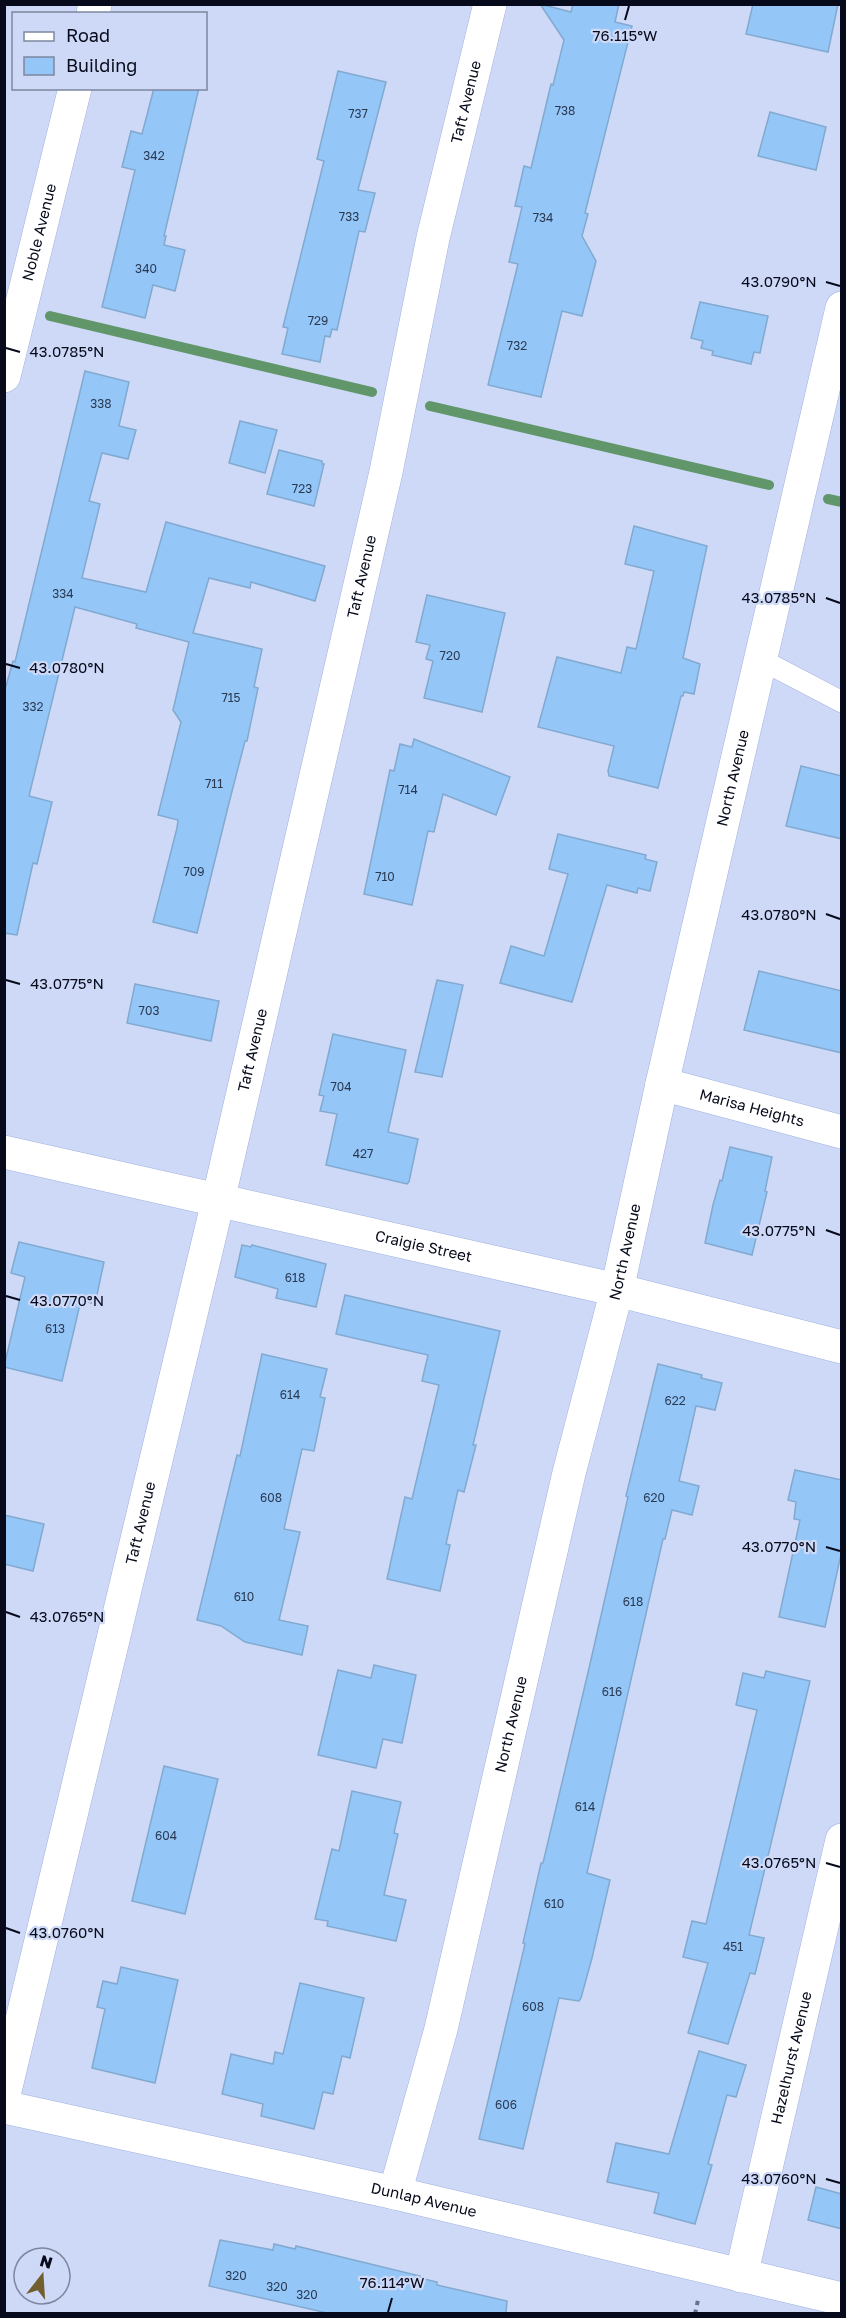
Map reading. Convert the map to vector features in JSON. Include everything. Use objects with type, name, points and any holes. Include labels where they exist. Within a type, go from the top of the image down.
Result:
[{"type":"street","name":"Taft Avenue","points":[[4,2095],[218,1201],[386,472],[433,238],[490,4]]},
{"type":"street","name":"Noble Avenue","points":[[4,376],[75,90]]},
{"type":"street","name":"North Avenue","points":[[395,2193],[441,2029],[569,1473],[617,1290],[662,1084],[842,308]]},
{"type":"street","name":"Marisa Heights","points":[[662,1084],[842,1132]]},
{"type":"street","name":"Craigie Street","points":[[4,1152],[617,1290],[842,1347]]},
{"type":"street","name":"Hazelhurst Avenue","points":[[741,2276],[836,1892],[842,1840]]},
{"type":"street","name":"Dunlap Avenue","points":[[4,2107],[395,2193],[842,2298]]},
{"type":"lane","points":[[760,659],[842,702]]},
{"type":"building","points":[[540,4],[571,12],[573,4],[619,4],[615,22],[632,26],[585,213],[588,214],[582,236],[596,261],[582,316],[562,311],[541,397],[488,385],[518,264],[509,262],[522,207],[515,206],[524,166],[531,168],[564,40]]},
{"type":"building","points":[[753,4],[838,4],[828,52],[746,34]]},
{"type":"building","points":[[338,71],[386,82],[358,190],[375,193],[365,232],[359,231],[337,330],[332,329],[330,337],[325,336],[320,362],[282,354],[288,328],[283,327],[324,161],[317,159]]},
{"type":"building","points":[[153,90],[199,90],[164,236],[166,236],[164,245],[185,250],[175,291],[153,285],[145,318],[102,307],[135,170],[122,167],[131,131],[142,134]]},
{"type":"building","points":[[770,112],[826,127],[816,170],[758,156]]},
{"type":"building","points":[[700,302],[768,316],[760,353],[754,352],[751,364],[712,355],[713,351],[701,348],[703,341],[691,338]]},
{"type":"building","points":[[85,371],[129,382],[119,426],[136,430],[128,459],[102,453],[89,501],[100,504],[82,578],[146,592],[166,522],[325,566],[315,601],[251,582],[250,588],[209,578],[193,633],[262,649],[254,687],[258,688],[247,741],[245,741],[197,933],[153,922],[177,828],[178,820],[158,815],[181,722],[173,710],[189,642],[136,628],[137,624],[75,607],[29,796],[52,802],[37,864],[33,863],[17,935],[4,933],[4,693],[13,661],[15,662]]},
{"type":"building","points":[[240,421],[277,430],[265,473],[229,463]]},
{"type":"building","points":[[279,450],[322,461],[324,464],[314,506],[267,494]]},
{"type":"building","points":[[634,526],[707,546],[683,658],[700,664],[694,694],[684,692],[681,696],[658,788],[609,776],[608,771],[614,746],[538,727],[557,657],[621,673],[627,647],[636,649],[654,571],[625,564]]},
{"type":"building","points":[[427,595],[505,613],[482,712],[424,698],[433,661],[426,659],[430,645],[416,642]]},
{"type":"building","points":[[414,739],[510,777],[496,815],[443,794],[434,832],[428,831],[412,905],[364,894],[390,770],[394,771],[400,744],[412,747]]},
{"type":"building","points":[[801,766],[842,776],[842,839],[786,826]]},
{"type":"building","points":[[558,834],[646,855],[645,859],[657,862],[650,891],[638,888],[637,893],[607,885],[572,1002],[500,983],[511,946],[544,956],[568,874],[549,869]]},
{"type":"building","points":[[759,971],[842,991],[842,1053],[744,1030]]},
{"type":"building","points":[[437,980],[463,985],[442,1077],[415,1072]]},
{"type":"building","points":[[135,984],[219,1001],[211,1041],[127,1023]]},
{"type":"building","points":[[333,1034],[406,1050],[388,1132],[418,1139],[407,1184],[326,1165],[337,1114],[320,1111],[324,1096],[319,1095]]},
{"type":"building","points":[[730,1147],[772,1157],[765,1191],[767,1192],[752,1255],[705,1243],[713,1205],[720,1180],[722,1181]]},
{"type":"building","points":[[19,1242],[104,1262],[95,1304],[81,1300],[62,1381],[4,1367],[25,1277],[11,1273]]},
{"type":"building","points":[[242,1245],[251,1247],[252,1245],[326,1264],[316,1307],[276,1298],[278,1289],[235,1277]]},
{"type":"building","points":[[345,1295],[500,1331],[464,1492],[458,1490],[446,1544],[450,1545],[440,1591],[387,1579],[405,1497],[412,1499],[439,1385],[422,1381],[428,1355],[336,1334]]},
{"type":"building","points":[[262,1354],[327,1369],[320,1397],[325,1398],[314,1451],[302,1449],[284,1529],[300,1532],[279,1620],[308,1626],[302,1655],[245,1642],[221,1626],[197,1620],[237,1455],[240,1456]]},
{"type":"building","points":[[658,1364],[702,1375],[701,1378],[722,1383],[715,1410],[696,1406],[679,1481],[699,1486],[692,1515],[672,1510],[665,1539],[663,1539],[587,1873],[610,1880],[592,1958],[579,2001],[559,1998],[523,2149],[479,2139]]},
{"type":"building","points":[[795,1470],[842,1480],[842,1550],[825,1627],[779,1617],[800,1520],[794,1519],[796,1502],[788,1500]]},
{"type":"building","points":[[4,1515],[44,1524],[33,1571],[4,1564]]},
{"type":"building","points":[[374,1665],[416,1675],[402,1743],[383,1739],[376,1768],[318,1755],[338,1670],[371,1678]]},
{"type":"building","points":[[766,1671],[810,1681],[749,1935],[764,1938],[755,1974],[750,1973],[728,2044],[688,2033],[708,1963],[683,1957],[692,1921],[706,1924],[757,1710],[736,1705],[743,1673],[764,1678]]},
{"type":"building","points":[[164,1766],[218,1779],[185,1914],[132,1901]]},
{"type":"building","points":[[352,1791],[401,1802],[394,1833],[398,1834],[384,1895],[406,1900],[396,1941],[327,1926],[328,1921],[315,1919],[332,1849],[339,1851]]},
{"type":"building","points":[[121,1967],[178,1980],[155,2083],[92,2068],[105,2009],[97,2007],[103,1981],[117,1984]]},
{"type":"building","points":[[300,1983],[364,1998],[350,2058],[342,2056],[333,2094],[323,2092],[314,2129],[261,2116],[263,2104],[222,2094],[231,2054],[273,2064],[275,2052],[283,2054]]},
{"type":"building","points":[[699,2051],[746,2065],[736,2097],[727,2095],[708,2164],[712,2165],[695,2224],[654,2213],[659,2193],[607,2182],[616,2143],[669,2154]]},
{"type":"building","points":[[816,2187],[842,2194],[842,2229],[808,2220]]},
{"type":"building","points":[[220,2240],[273,2250],[274,2244],[295,2249],[296,2246],[420,2276],[420,2278],[437,2282],[437,2285],[507,2301],[506,2313],[327,2313],[209,2286]]},
{"type":"waterway","points":[[50,316],[372,392]]},
{"type":"waterway","points":[[430,406],[769,485]]},
{"type":"waterway","points":[[828,499],[842,502]]}]
